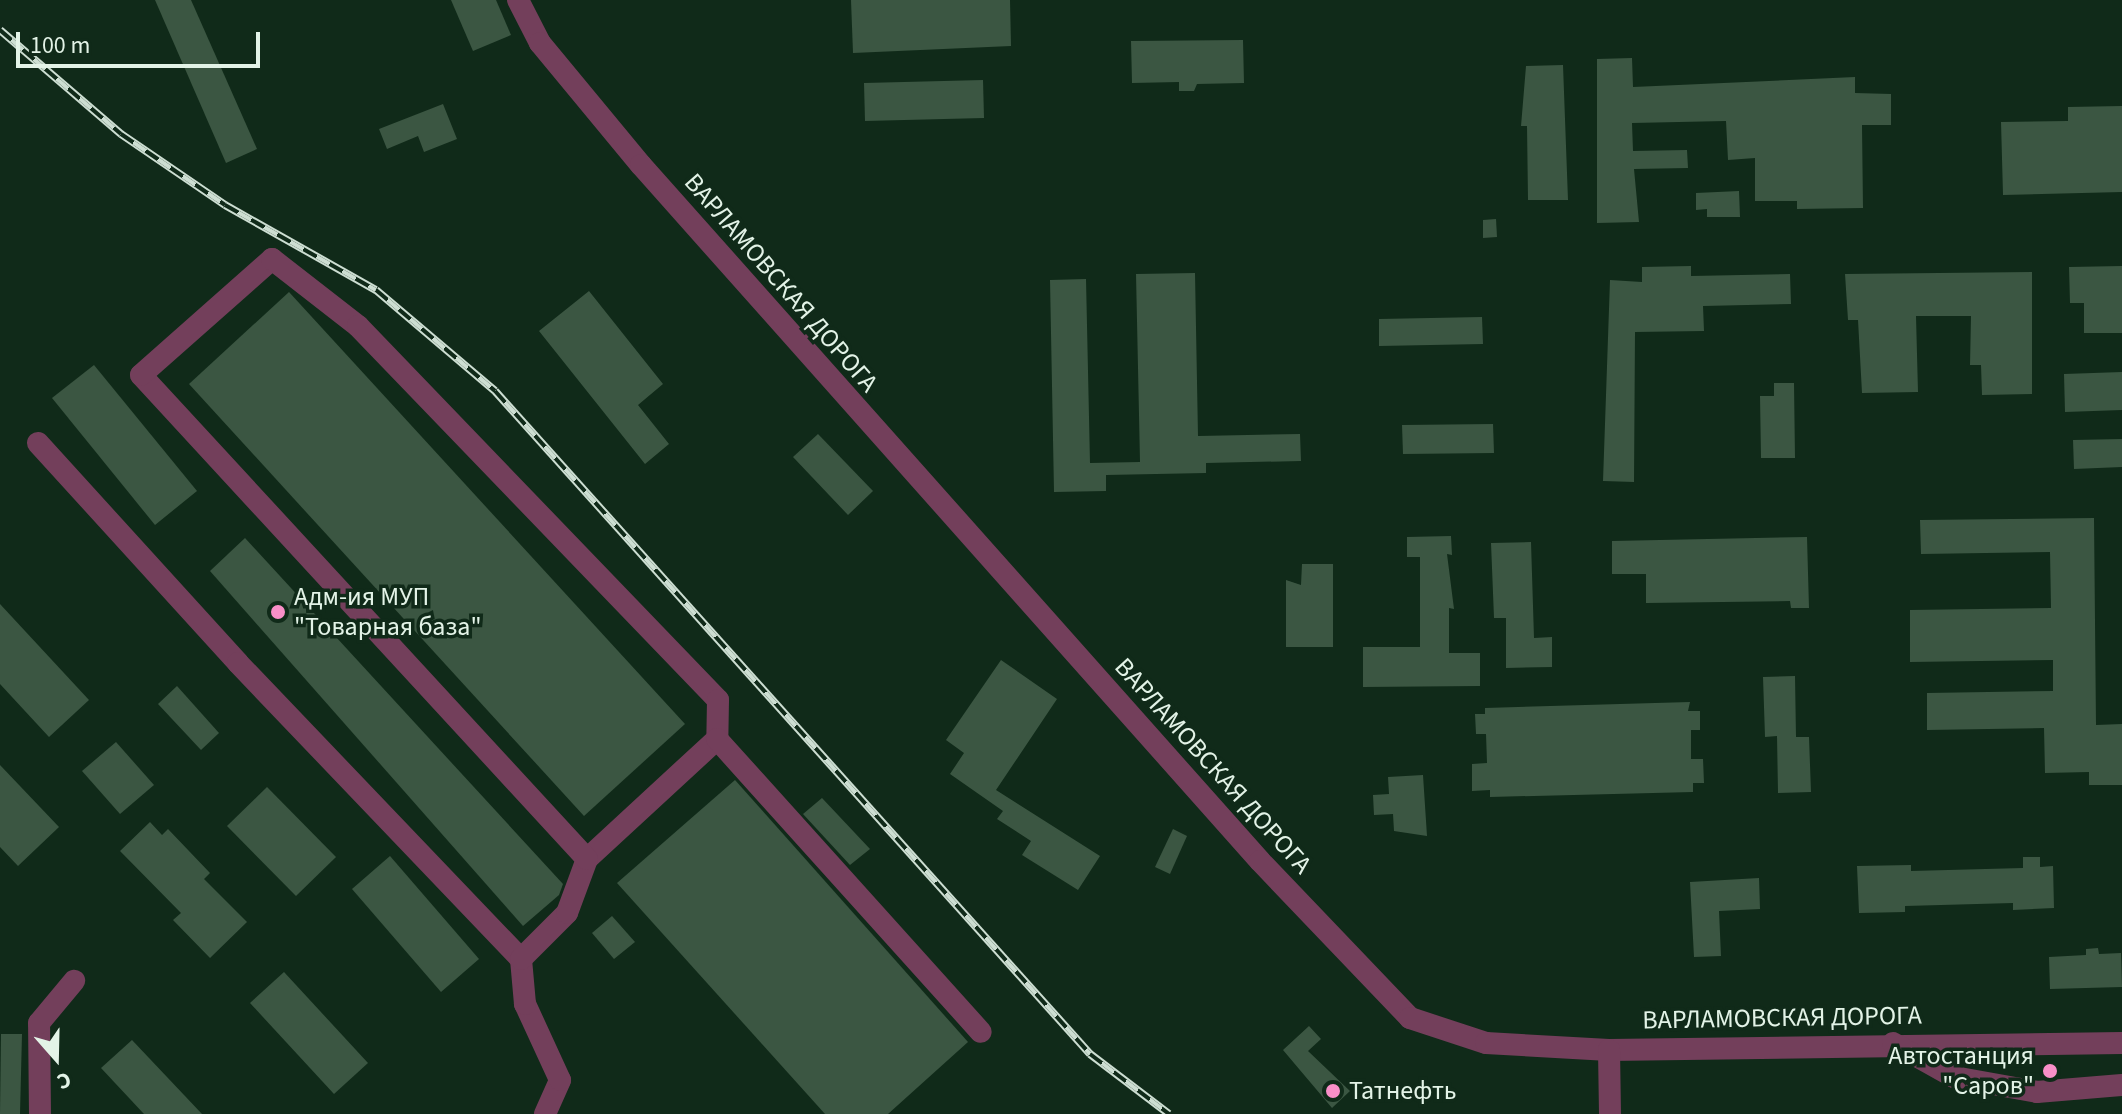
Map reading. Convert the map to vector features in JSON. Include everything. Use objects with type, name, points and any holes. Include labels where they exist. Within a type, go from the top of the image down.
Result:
[{"type":"street","name":"ВАРЛАМОВСКАЯ ДОРОГА","points":[[518,0],[540,43],[672,201],[1250,850],[1410,1018],[1486,1043],[1609,1050],[1892,1043],[2122,1043]]},
{"type":"street","points":[[587,859],[141,375],[272,259],[358,326],[718,700],[717,739],[981,1032]]},
{"type":"street","points":[[38,443],[198,621],[521,959],[525,1004],[560,1080],[545,1114]]},
{"type":"street","points":[[521,959],[567,913],[587,859],[717,739]]},
{"type":"street","points":[[40,1114],[39,1023],[74,981]]},
{"type":"street","points":[[1892,1043],[1954,1077],[2037,1092],[2122,1085]]},
{"type":"street","points":[[1609,1050],[1610,1114]]},
{"type":"building","points":[[155,0],[191,0],[257,149],[226,163]]},
{"type":"building","points":[[451,0],[496,0],[511,35],[473,51]]},
{"type":"building","points":[[851,0],[1010,0],[1011,46],[853,53]]},
{"type":"building","points":[[1243,40],[1244,83],[1197,84],[1194,91],[1179,91],[1179,82],[1132,83],[1131,41]]},
{"type":"building","points":[[1632,58],[1633,87],[1855,77],[1855,93],[1891,94],[1891,125],[1862,125],[1863,208],[1797,209],[1797,201],[1755,201],[1755,158],[1728,160],[1726,121],[1632,123],[1633,151],[1687,150],[1688,168],[1634,169],[1639,222],[1597,223],[1597,59]]},
{"type":"building","points":[[1563,65],[1568,200],[1528,200],[1527,126],[1521,126],[1526,66]]},
{"type":"building","points":[[983,80],[984,118],[865,121],[864,83]]},
{"type":"building","points":[[443,104],[457,139],[424,152],[418,136],[387,149],[379,129]]},
{"type":"building","points":[[2122,106],[2122,192],[2003,195],[2001,122],[2068,121],[2068,107]]},
{"type":"building","points":[[1739,191],[1740,217],[1707,217],[1707,209],[1696,210],[1696,193]]},
{"type":"building","points":[[1496,219],[1497,237],[1483,238],[1483,220]]},
{"type":"building","points":[[1691,266],[1691,276],[1790,274],[1791,304],[1703,306],[1704,331],[1635,332],[1634,482],[1603,481],[1610,280],[1642,282],[1642,267]]},
{"type":"building","points":[[2122,266],[2122,333],[2084,333],[2084,303],[2070,303],[2069,267]]},
{"type":"building","points":[[2032,272],[2032,394],[1982,395],[1981,365],[1970,365],[1971,316],[1916,316],[1918,392],[1862,393],[1858,320],[1848,320],[1845,274]]},
{"type":"building","points":[[1195,273],[1198,436],[1300,434],[1301,461],[1206,463],[1206,473],[1106,475],[1106,491],[1054,492],[1050,280],[1086,279],[1090,463],[1140,462],[1136,274]]},
{"type":"building","points":[[589,291],[663,384],[638,405],[669,444],[645,464],[539,331]]},
{"type":"building","points":[[289,292],[685,724],[584,816],[189,384]]},
{"type":"building","points":[[1482,317],[1483,344],[1379,346],[1379,319]]},
{"type":"building","points":[[94,365],[197,491],[155,525],[52,398]]},
{"type":"building","points":[[2122,372],[2122,410],[2065,412],[2064,374]]},
{"type":"building","points":[[1774,383],[1794,383],[1795,458],[1761,458],[1760,396],[1774,396]]},
{"type":"building","points":[[1493,424],[1494,453],[1403,454],[1402,425]]},
{"type":"building","points":[[818,434],[873,491],[848,515],[793,457]]},
{"type":"building","points":[[2122,439],[2122,467],[2074,469],[2073,440]]},
{"type":"building","points":[[2094,518],[2096,725],[2122,724],[2122,785],[2089,785],[2089,772],[2045,773],[2044,728],[1927,730],[1927,693],[2053,691],[2053,660],[1910,662],[1910,610],[2051,608],[2050,552],[1921,554],[1920,520]]},
{"type":"building","points":[[1451,536],[1452,555],[1447,554],[1454,609],[1449,608],[1449,653],[1480,653],[1480,686],[1363,687],[1363,647],[1420,647],[1420,557],[1407,557],[1407,537]]},
{"type":"building","points":[[1807,537],[1809,608],[1791,608],[1790,601],[1646,603],[1646,574],[1612,574],[1612,541]]},
{"type":"building","points":[[245,538],[563,884],[559,895],[523,926],[210,571]]},
{"type":"building","points":[[1531,542],[1534,638],[1552,637],[1552,667],[1506,668],[1506,618],[1494,618],[1491,543]]},
{"type":"building","points":[[1302,564],[1333,564],[1333,647],[1286,647],[1286,580],[1301,585]]},
{"type":"building","points":[[0,604],[89,700],[49,737],[0,684]]},
{"type":"building","points":[[1001,660],[1057,699],[996,790],[1100,856],[1078,890],[1022,855],[1031,841],[997,819],[1003,811],[950,774],[964,753],[946,740]]},
{"type":"building","points":[[1795,676],[1796,737],[1809,737],[1811,792],[1778,793],[1777,736],[1765,737],[1763,677]]},
{"type":"building","points":[[177,686],[219,733],[201,750],[158,704]]},
{"type":"building","points":[[1690,702],[1688,711],[1700,711],[1700,730],[1691,730],[1691,759],[1703,759],[1704,783],[1693,783],[1693,792],[1490,797],[1490,790],[1472,791],[1472,764],[1487,763],[1486,734],[1476,734],[1475,714],[1485,714],[1485,708]]},
{"type":"building","points":[[116,742],[154,785],[120,814],[82,771]]},
{"type":"building","points":[[0,765],[59,827],[18,866],[0,847]]},
{"type":"building","points":[[1423,775],[1427,836],[1394,831],[1393,814],[1374,815],[1373,795],[1389,794],[1388,777]]},
{"type":"building","points":[[735,780],[968,1042],[888,1114],[825,1114],[617,883]]},
{"type":"building","points":[[267,787],[336,857],[296,896],[227,826]]},
{"type":"building","points":[[822,798],[870,849],[850,865],[803,814]]},
{"type":"building","points":[[150,822],[162,835],[168,829],[210,873],[204,879],[247,922],[210,958],[173,920],[181,913],[120,851]]},
{"type":"building","points":[[1173,829],[1187,836],[1170,874],[1155,867]]},
{"type":"building","points":[[390,856],[479,959],[441,992],[352,889]]},
{"type":"building","points":[[2023,857],[2040,857],[2040,867],[2053,866],[2054,908],[2013,910],[2013,903],[1905,906],[1905,912],[1859,913],[1857,866],[1911,865],[1911,871],[2023,868]]},
{"type":"building","points":[[1759,878],[1760,909],[1719,911],[1721,956],[1694,957],[1690,882]]},
{"type":"building","points":[[612,916],[635,942],[614,959],[592,933]]},
{"type":"building","points":[[2098,948],[2099,954],[2121,953],[2122,987],[2050,989],[2049,957],[2086,955],[2086,949]]},
{"type":"building","points":[[284,972],[368,1063],[334,1094],[250,1003]]},
{"type":"building","points":[[1309,1026],[1321,1039],[1308,1051],[1350,1091],[1332,1108],[1283,1050]]},
{"type":"building","points":[[1,1034],[22,1034],[20,1114],[0,1114]]},
{"type":"building","points":[[132,1040],[202,1114],[144,1114],[101,1068]]},
{"type":"railway","points":[[0,30],[121,134],[225,205],[376,290],[495,391],[1090,1054],[1169,1114]]},
{"type":"place","name":"Адм-ия МУП \"Товарная база\"","points":[[278,612]]},
{"type":"place","name":"Автостанция \"Саров\"","points":[[2050,1071]]},
{"type":"place","name":"Татнефть","points":[[1333,1091]]}]
